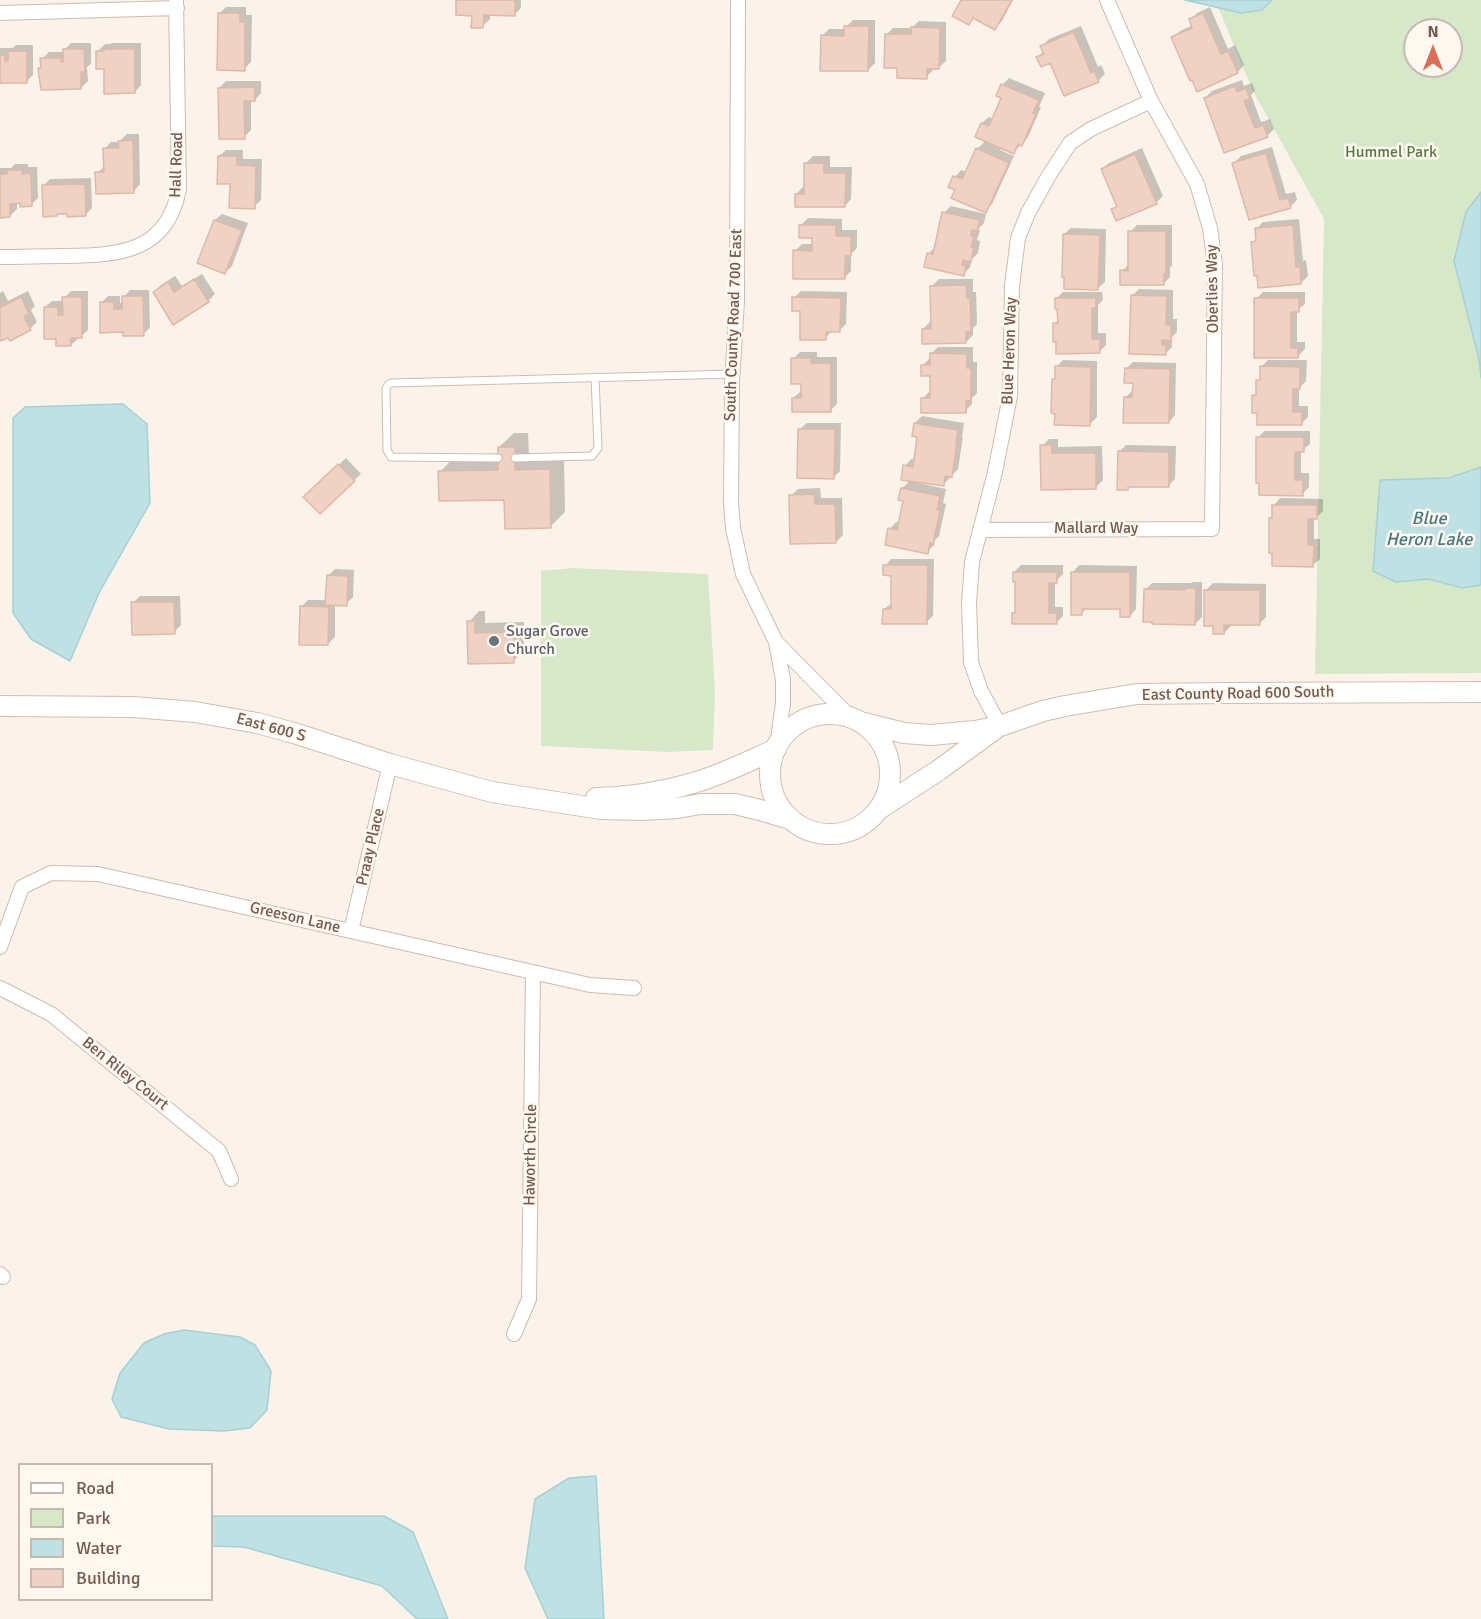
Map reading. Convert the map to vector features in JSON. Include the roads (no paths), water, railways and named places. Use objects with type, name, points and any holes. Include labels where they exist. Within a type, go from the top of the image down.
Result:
[{"type":"street","name":"South County Road 700 East","points":[[738,0],[737,301],[732,374],[731,503],[733,528],[743,574],[776,642],[783,680],[783,703],[777,747]]},
{"type":"street","name":"Oberlies Way","points":[[1107,0],[1151,101],[1197,184],[1210,228],[1215,265],[1212,529]]},
{"type":"street","points":[[0,13],[176,4]]},
{"type":"street","name":"Hall Road","points":[[0,257],[105,255],[142,245],[155,236],[168,221],[177,202],[179,189],[176,4]]},
{"type":"street","name":"Blue Heron Way","points":[[1000,726],[981,691],[971,662],[969,603],[972,562],[1008,411],[1012,286],[1018,238],[1048,177],[1071,143],[1091,129],[1151,101]]},
{"type":"street","name":"Mallard Way","points":[[980,530],[1212,529]]},
{"type":"street","name":"South County Road 700 East","points":[[776,642],[856,720]]},
{"type":"street","name":"East County Road 600 South","points":[[856,720],[904,733],[931,735],[975,731],[1000,726],[1065,706],[1152,693],[1481,692]]},
{"type":"street","name":"East 600 S","points":[[0,706],[132,707],[221,716],[294,733],[390,764],[492,792],[534,798]]},
{"type":"street","points":[[534,798],[601,809],[641,810],[701,804],[735,804],[790,819],[810,831],[832,834],[855,829],[872,817],[884,801],[890,782],[889,762],[882,743],[868,728],[856,720],[831,714],[811,717],[792,728],[777,747],[770,768],[772,790],[776,801],[790,819]]},
{"type":"street","name":"East County Road 600 South","points":[[879,809],[1000,726]]},
{"type":"street","points":[[534,798],[605,798],[674,788],[712,777],[777,747]]},
{"type":"street","name":"Praay Place","points":[[351,931],[390,764]]},
{"type":"street","name":"Greeson Lane","points":[[0,947],[21,887],[51,873],[98,874],[590,986],[634,988]]},
{"type":"street","name":"Haworth Circle","points":[[514,1334],[529,1299],[533,972]]},
{"type":"street","name":"Ben Riley Court","points":[[0,988],[51,1014],[219,1151],[231,1179]]},
{"type":"lane","points":[[498,459],[391,457],[387,450],[386,389],[388,384],[732,374]]},
{"type":"lane","points":[[514,458],[592,456],[598,448],[595,378]]},
{"type":"water","points":[[1185,0],[1272,0],[1262,10],[1241,13]]},
{"type":"water","points":[[1481,192],[1481,378],[1479,359],[1454,261],[1466,212]]},
{"type":"water","points":[[123,404],[147,424],[150,503],[99,593],[70,661],[31,639],[13,613],[13,418],[25,407]]},
{"type":"water","name":"Blue Heron Lake","points":[[1481,467],[1481,585],[1463,588],[1428,579],[1396,582],[1373,571],[1380,480],[1449,478]]},
{"type":"water","points":[[184,1330],[240,1337],[255,1345],[271,1371],[267,1410],[250,1428],[224,1431],[169,1429],[121,1417],[112,1399],[120,1373],[144,1343],[164,1334]]},
{"type":"water","points":[[596,1476],[604,1619],[548,1619],[525,1568],[535,1499],[569,1478]]},
{"type":"water","points":[[213,1516],[384,1516],[413,1532],[448,1619],[417,1619],[382,1586],[244,1547],[213,1546]]},
{"type":"place","name":"Sugar Grove Church","points":[[494,641]]},
{"type":"park label","name":"Hummel Park","points":[[1391,153]]}]
